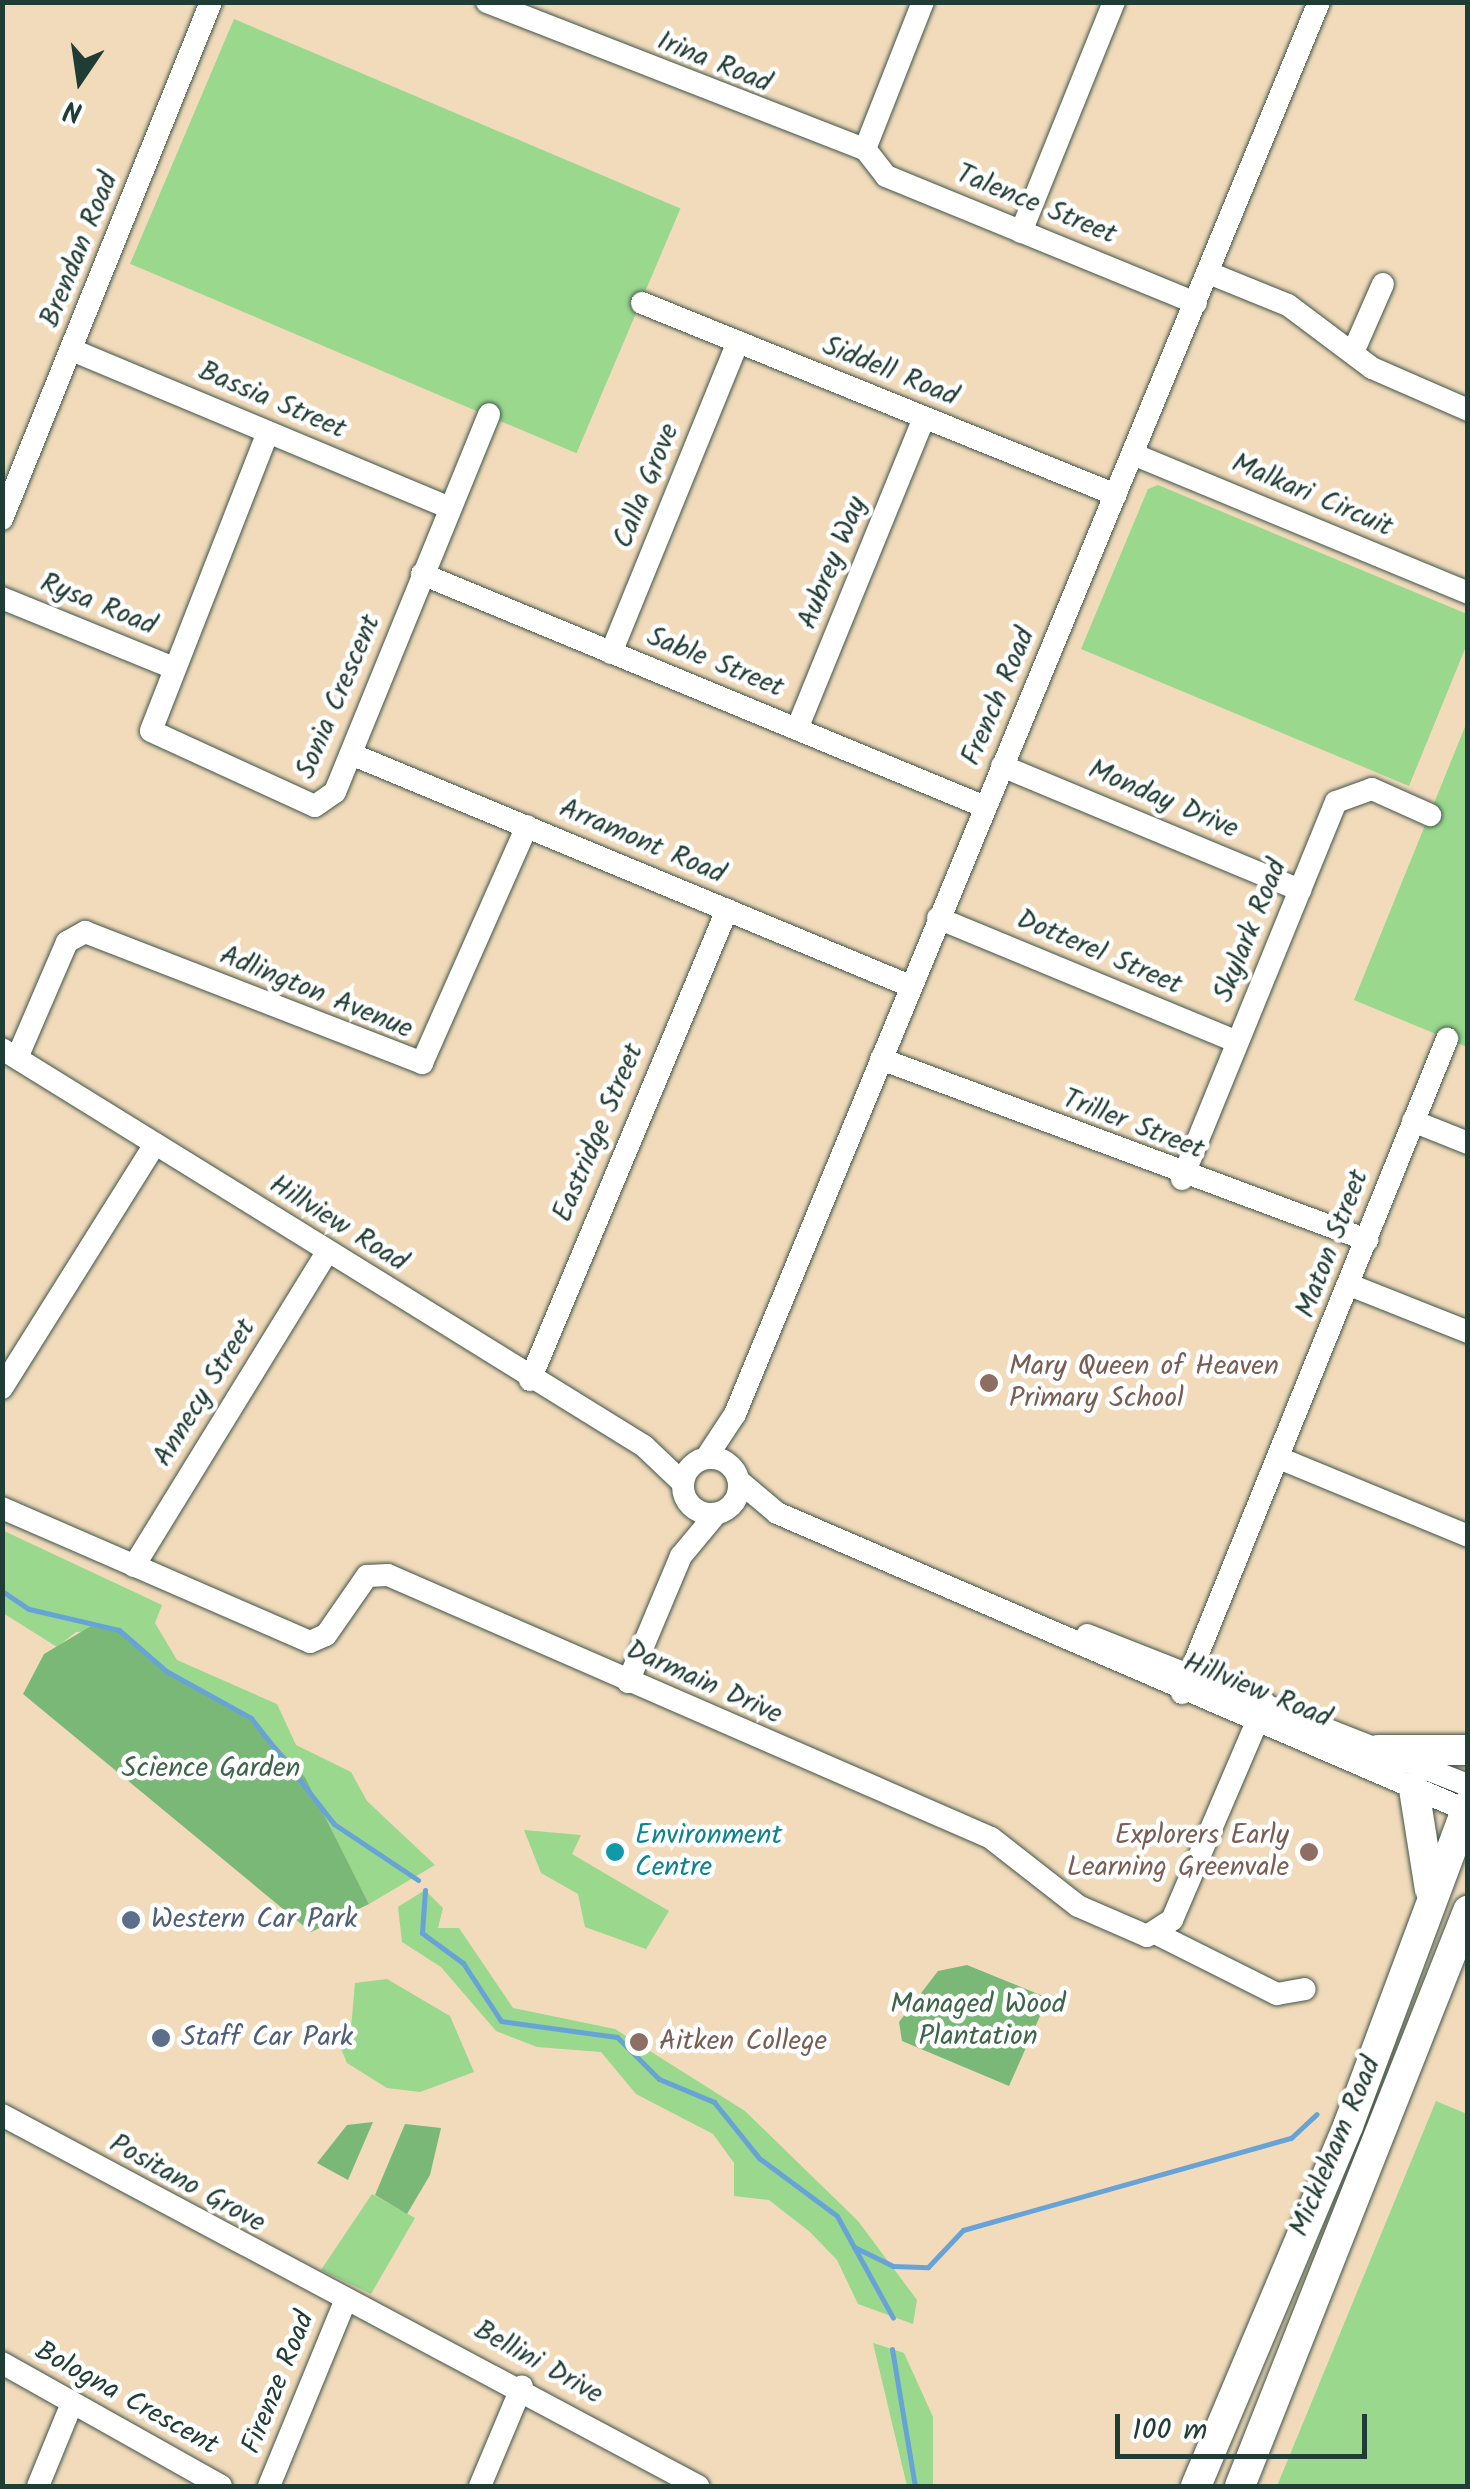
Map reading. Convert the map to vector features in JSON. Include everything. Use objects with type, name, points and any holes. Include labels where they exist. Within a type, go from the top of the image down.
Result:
[{"type":"main road","points":[[1378,1750],[1468,1750]]},
{"type":"main road","points":[[1414,1789],[1430,1903]]},
{"type":"main road","name":"Mickleham Road","points":[[1196,2486],[1467,1802]]},
{"type":"main road","name":"Mickleham Road","points":[[1240,2486],[1468,1911]]},
{"type":"street","name":"Brendan Road","points":[[2,518],[12,469],[72,350],[211,2]]},
{"type":"street","name":"Irina Road","points":[[487,2],[865,149]]},
{"type":"street","points":[[865,149],[923,2]]},
{"type":"street","points":[[1021,232],[1114,2]]},
{"type":"street","name":"French Road","points":[[685,1491],[735,1414],[1319,2]]},
{"type":"street","name":"Talence Street","points":[[865,149],[886,176],[1196,304]]},
{"type":"street","points":[[1209,272],[1288,304],[1354,350],[1372,368],[1468,410]]},
{"type":"street","points":[[1354,350],[1383,284]]},
{"type":"street","name":"Siddell Road","points":[[642,303],[1116,495]]},
{"type":"street","name":"Calla Grove","points":[[612,652],[738,342]]},
{"type":"street","name":"Bassia Street","points":[[72,350],[450,508]]},
{"type":"street","name":"Sonia Crescent","points":[[268,432],[150,721],[163,744],[314,806],[336,792],[489,414]]},
{"type":"street","name":"Aubrey Way","points":[[798,730],[924,418]]},
{"type":"street","name":"Malkari Circuit","points":[[1133,454],[1468,593]]},
{"type":"street","name":"Sable Street","points":[[422,574],[985,807]]},
{"type":"street","name":"Rysa Road","points":[[2,598],[171,667]]},
{"type":"street","name":"Arramont Road","points":[[351,754],[910,986]]},
{"type":"street","name":"Monday Drive","points":[[1002,766],[1300,890]]},
{"type":"street","name":"Skylark Road","points":[[1182,1178],[1336,802],[1351,789],[1430,815]]},
{"type":"street","name":"Adlington Avenue","points":[[10,1054],[67,942],[85,932],[422,1063],[527,826]]},
{"type":"street","name":"Eastridge Street","points":[[530,1380],[727,910]]},
{"type":"street","name":"Dotterel Street","points":[[938,918],[1237,1042]]},
{"type":"street","name":"Maton Street","points":[[1186,1683],[1447,1039]]},
{"type":"street","name":"Hillview Road","points":[[10,1054],[530,1380],[644,1446],[702,1460],[738,1477],[778,1513],[1031,1619],[1261,1713],[1378,1750],[1467,1802]]},
{"type":"street","name":"Triller Street","points":[[881,1060],[1182,1178],[1367,1240]]},
{"type":"street","points":[[1414,1121],[1468,1144]]},
{"type":"street","points":[[2,1388],[155,1144]]},
{"type":"street","name":"Annecy Street","points":[[134,1566],[327,1252]]},
{"type":"street","points":[[1350,1284],[1468,1332]]},
{"type":"street","name":"French Road","points":[[724,1510],[738,1477],[735,1414]]},
{"type":"street","name":"Hillview Road","points":[[644,1446],[685,1491],[724,1510],[778,1513]]},
{"type":"street","points":[[1279,1458],[1468,1536]]},
{"type":"street","points":[[628,1682],[681,1556],[685,1491]]},
{"type":"street","name":"Darmain Drive","points":[[2,1508],[310,1642],[326,1636],[366,1576],[388,1575],[1000,1842],[1085,1910],[1159,1935],[1277,1994],[1305,1989]]},
{"type":"street","points":[[681,1556],[724,1510]]},
{"type":"street","points":[[1159,1935],[1261,1713]]},
{"type":"street","name":"Hillview Road","points":[[1261,1713],[1414,1789],[1467,1802]]},
{"type":"street","name":"Positano Grove","points":[[2,2114],[344,2302]]},
{"type":"street","name":"Bellini Drive","points":[[344,2302],[522,2386],[672,2480],[698,2486]]},
{"type":"street","name":"Firenze Road","points":[[269,2486],[344,2302]]},
{"type":"street","name":"Bologna Crescent","points":[[2,2363],[221,2486]]},
{"type":"street","points":[[480,2486],[522,2386]]},
{"type":"street","points":[[38,2486],[72,2402]]},
{"type":"green space","points":[[234,19],[680,209],[577,453],[130,264]]},
{"type":"green space","points":[[1158,485],[1467,614],[1467,644],[1409,786],[1081,649],[1148,489]]},
{"type":"green space","points":[[1467,722],[1467,1047],[1354,1000]]},
{"type":"green space","points":[[2,1530],[162,1605],[155,1623],[177,1660],[277,1704],[296,1745],[351,1772],[367,1801],[435,1865],[369,1904],[305,1777],[251,1718],[166,1671],[119,1630],[76,1632],[57,1647],[3,1613]]},
{"type":"green space","name":"Science Garden","points":[[91,1626],[119,1630],[166,1671],[251,1718],[305,1777],[369,1904],[311,1932],[23,1694],[44,1654]]},
{"type":"green space","points":[[524,1830],[581,1835],[572,1854],[669,1911],[646,1949],[585,1927],[578,1894],[541,1873]]},
{"type":"green space","points":[[425,1890],[443,1908],[438,1928],[459,1928],[513,2008],[615,2029],[745,2111],[858,2221],[917,2300],[913,2324],[858,2304],[837,2260],[810,2232],[769,2200],[734,2196],[734,2163],[713,2134],[636,2094],[601,2052],[537,2047],[496,2031],[441,1967],[402,1942],[398,1907]]},
{"type":"green space","name":"Managed Wood Plantation","points":[[967,1965],[1048,1998],[1009,2086],[902,2041],[899,2022],[938,1971]]},
{"type":"green space","points":[[387,1979],[450,2016],[474,2072],[420,2092],[387,2088],[347,2063],[339,2044],[351,2028],[355,1983]]},
{"type":"green space","points":[[1436,2101],[1467,2114],[1467,2486],[1277,2486]]},
{"type":"green space","points":[[373,2122],[348,2180],[317,2163],[347,2125]]},
{"type":"green space","points":[[405,2124],[441,2128],[430,2175],[407,2214],[375,2195]]},
{"type":"green space","points":[[372,2194],[415,2218],[371,2294],[321,2270]]},
{"type":"green space","points":[[873,2343],[904,2353],[933,2417],[933,2486],[907,2486]]},
{"type":"waterway","points":[[2,1591],[29,1609],[119,1630],[166,1671],[251,1718],[334,1824],[418,1880]]},
{"type":"waterway","points":[[425,1890],[422,1933],[463,1963],[501,2021],[617,2037],[659,2079],[714,2102],[759,2158],[837,2216],[893,2318]]},
{"type":"waterway","points":[[854,2247],[893,2266],[928,2267],[963,2230],[1291,2138],[1317,2114]]},
{"type":"waterway","points":[[892,2349],[915,2486]]},
{"type":"place","name":"Mary Queen of Heaven Primary School","points":[[989,1383]]},
{"type":"place","name":"Environment Centre","points":[[615,1852]]},
{"type":"place","name":"Explorers Early Learning Greenvale","points":[[1309,1852]]},
{"type":"place","name":"Western Car Park","points":[[131,1920]]},
{"type":"place","name":"Staff Car Park","points":[[161,2038]]},
{"type":"place","name":"Aitken College","points":[[639,2042]]}]
